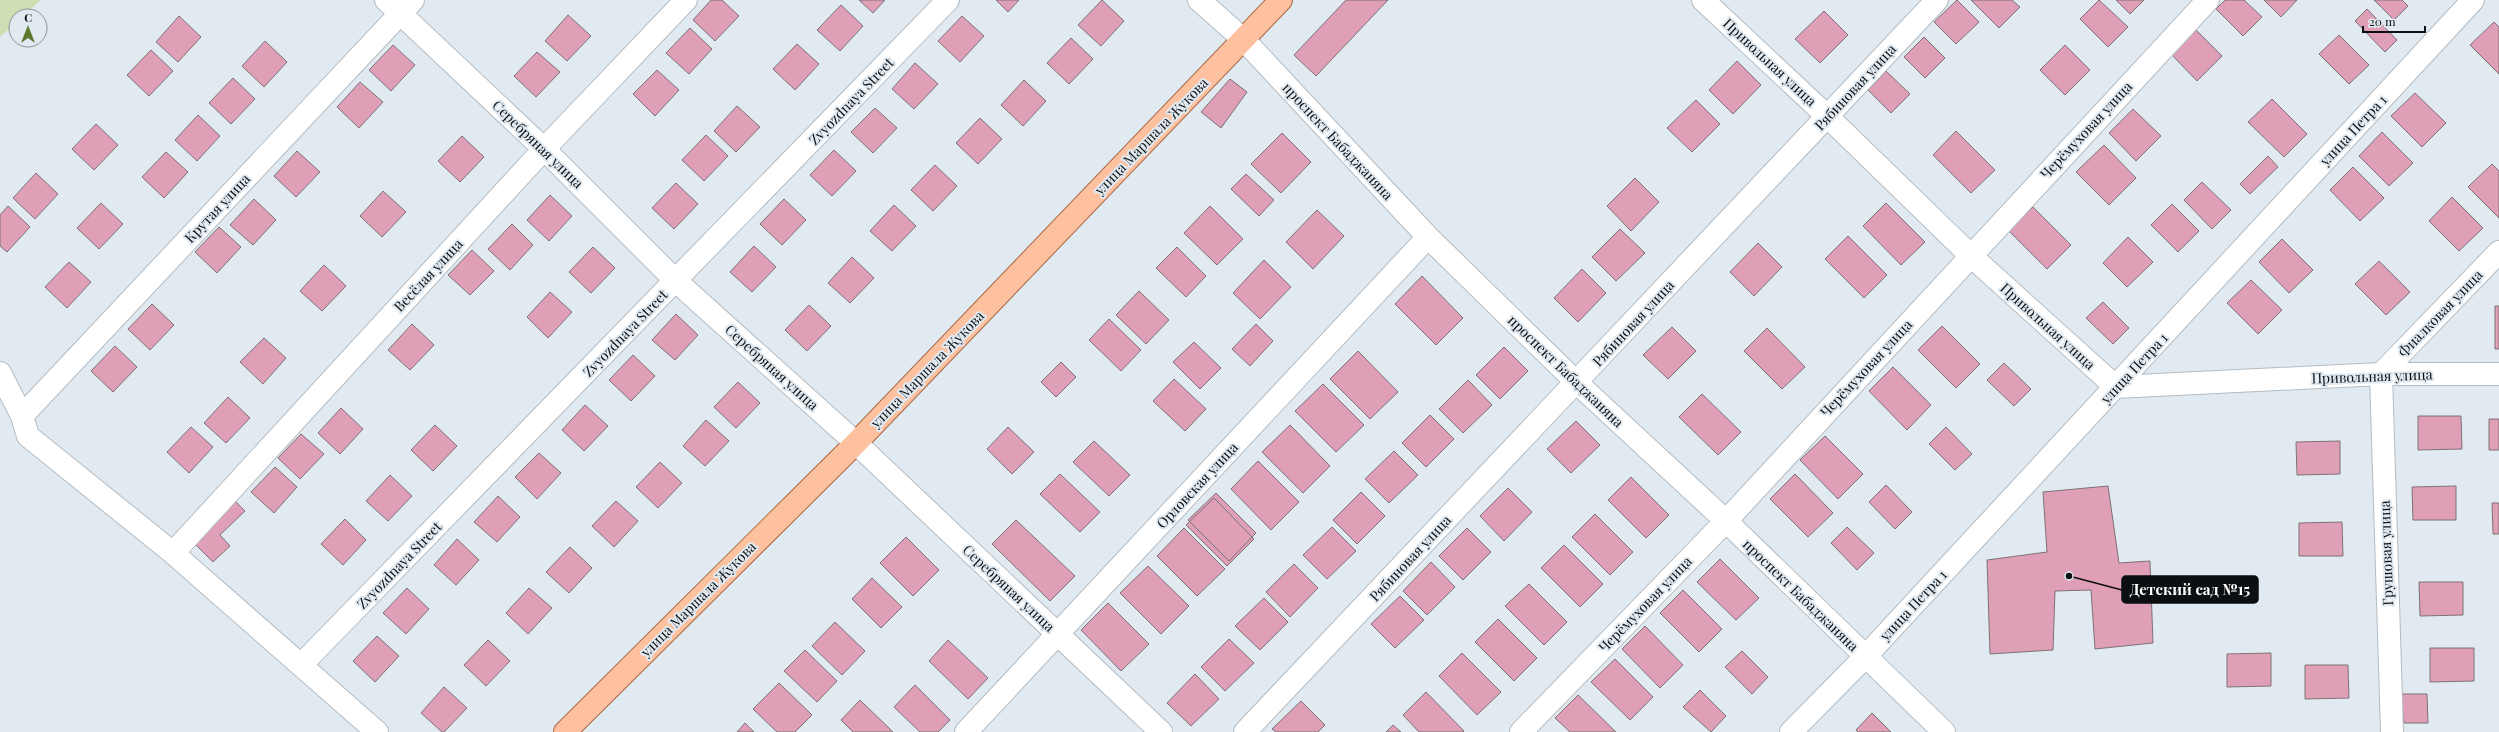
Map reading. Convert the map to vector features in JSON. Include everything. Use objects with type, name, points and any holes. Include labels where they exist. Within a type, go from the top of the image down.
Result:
[{"type":"main road","name":"улица Маршала Жукова","points":[[565,732],[856,443],[1281,0]]},
{"type":"street","name":"Весёлая улица","points":[[173,554],[544,149],[686,0]]},
{"type":"street","name":"Zvyozdnaya Street","points":[[301,665],[948,0]]},
{"type":"street","name":"проспект Бабаджаняна","points":[[1199,0],[1244,40],[1428,237],[1576,382],[1726,521],[1944,732]]},
{"type":"street","name":"Привольная улица","points":[[1703,0],[1828,116],[1970,255],[2116,387],[2381,374],[2499,374]]},
{"type":"street","name":"Рябиновая улица","points":[[1245,732],[1937,0]]},
{"type":"street","name":"Черёмуховая улица","points":[[1521,732],[1726,521],[1970,255],[2208,0]]},
{"type":"street","name":"улица Петра 1","points":[[1791,732],[1865,657],[2473,0]]},
{"type":"street","name":"Серебряная улица","points":[[400,4],[676,281],[856,443],[1161,732]]},
{"type":"street","name":"Крутая улица","points":[[22,416],[400,4]]},
{"type":"street","name":"Орловская улица","points":[[966,732],[1428,237]]},
{"type":"street","name":"Фиалковая улица","points":[[2381,374],[2499,252]]},
{"type":"street","points":[[0,373],[22,416],[28,436],[173,554],[377,732]]},
{"type":"street","name":"Грушовая улица","points":[[2381,374],[2392,732]]},
{"type":"green space","points":[[0,0],[41,0],[32,8],[8,8],[8,30],[0,37]]},
{"type":"building","points":[[711,0],[722,0],[739,16],[715,41],[693,20]]},
{"type":"building","points":[[859,0],[885,0],[873,13]]},
{"type":"building","points":[[996,0],[1019,0],[1008,12]]},
{"type":"building","points":[[1102,0],[1124,21],[1101,46],[1078,25]]},
{"type":"building","points":[[1346,0],[1388,0],[1316,76],[1294,55]]},
{"type":"building","points":[[1957,0],[1979,22],[1956,44],[1934,22]]},
{"type":"building","points":[[1971,0],[2012,0],[2020,7],[1999,28]]},
{"type":"building","points":[[2099,0],[2128,27],[2108,47],[2080,19]]},
{"type":"building","points":[[2116,0],[2144,0],[2130,14]]},
{"type":"building","points":[[2225,0],[2244,0],[2262,17],[2243,36],[2216,9]]},
{"type":"building","points":[[2264,0],[2297,0],[2281,17]]},
{"type":"building","points":[[2374,0],[2402,0],[2408,6],[2394,20]]},
{"type":"building","points":[[841,5],[863,26],[840,51],[817,30]]},
{"type":"building","points":[[2367,9],[2397,40],[2385,52],[2355,21]]},
{"type":"building","points":[[1824,11],[1848,35],[1820,63],[1795,39]]},
{"type":"building","points":[[568,15],[591,36],[567,61],[545,41]]},
{"type":"building","points":[[179,16],[201,37],[178,62],[156,42]]},
{"type":"building","points":[[962,16],[984,36],[960,62],[938,41]]},
{"type":"building","points":[[2494,22],[2499,27],[2499,74],[2470,45]]},
{"type":"building","points":[[690,28],[712,49],[689,74],[666,53]]},
{"type":"building","points":[[2196,30],[2222,56],[2197,81],[2171,54]]},
{"type":"building","points":[[2339,35],[2369,65],[2349,84],[2319,54]]},
{"type":"building","points":[[1924,37],[1945,58],[1925,78],[1904,57]]},
{"type":"building","points":[[1071,38],[1093,59],[1069,84],[1047,63]]},
{"type":"building","points":[[265,41],[287,62],[264,87],[242,66]]},
{"type":"building","points":[[797,44],[819,64],[795,90],[773,69]]},
{"type":"building","points":[[393,45],[415,65],[391,91],[369,70]]},
{"type":"building","points":[[2065,45],[2090,70],[2065,95],[2040,70]]},
{"type":"building","points":[[151,50],[173,71],[149,96],[127,75]]},
{"type":"building","points":[[537,52],[560,72],[536,97],[514,76]]},
{"type":"building","points":[[1737,61],[1761,85],[1733,114],[1709,90]]},
{"type":"building","points":[[915,63],[938,84],[914,109],[892,89]]},
{"type":"building","points":[[657,70],[679,90],[655,116],[633,94]]},
{"type":"building","points":[[1886,71],[1910,94],[1891,113],[1868,90]]},
{"type":"building","points":[[233,78],[255,99],[231,124],[209,103]]},
{"type":"building","points":[[1230,79],[1247,92],[1221,128],[1201,112]]},
{"type":"building","points":[[1024,80],[1046,101],[1023,126],[1001,105]]},
{"type":"building","points":[[360,82],[383,102],[359,128],[337,107]]},
{"type":"building","points":[[2415,93],[2446,123],[2422,147],[2391,116]]},
{"type":"building","points":[[2272,99],[2307,134],[2284,157],[2248,122]]},
{"type":"building","points":[[1696,100],[1720,124],[1692,152],[1667,128]]},
{"type":"building","points":[[737,106],[760,127],[736,152],[714,131]]},
{"type":"building","points":[[875,108],[897,128],[873,153],[851,132]]},
{"type":"building","points":[[2133,109],[2161,136],[2136,161],[2109,133]]},
{"type":"building","points":[[198,115],[220,136],[197,161],[175,140]]},
{"type":"building","points":[[980,118],[1002,139],[978,164],[956,143]]},
{"type":"building","points":[[96,124],[118,145],[94,170],[72,149]]},
{"type":"building","points":[[1956,131],[1995,170],[1971,193],[1933,155]]},
{"type":"building","points":[[2382,132],[2413,163],[2389,186],[2359,156]]},
{"type":"building","points":[[1282,133],[1311,162],[1281,193],[1251,164]]},
{"type":"building","points":[[706,135],[728,156],[704,181],[682,160]]},
{"type":"building","points":[[462,136],[484,157],[460,182],[438,161]]},
{"type":"building","points":[[2104,145],[2136,178],[2109,205],[2076,172]]},
{"type":"building","points":[[834,150],[856,171],[832,196],[810,175]]},
{"type":"building","points":[[297,151],[320,172],[296,197],[274,176]]},
{"type":"building","points":[[166,152],[188,172],[164,198],[142,177]]},
{"type":"building","points":[[2268,156],[2278,167],[2250,194],[2240,184]]},
{"type":"building","points":[[2492,164],[2499,171],[2499,218],[2468,187]]},
{"type":"building","points":[[935,165],[957,186],[933,211],[911,190]]},
{"type":"building","points":[[2353,167],[2384,198],[2360,221],[2330,190]]},
{"type":"building","points":[[36,173],[58,194],[35,219],[13,198]]},
{"type":"building","points":[[1246,174],[1274,200],[1259,216],[1231,189]]},
{"type":"building","points":[[1635,178],[1659,202],[1631,231],[1607,206]]},
{"type":"building","points":[[2202,182],[2231,210],[2212,229],[2184,200]]},
{"type":"building","points":[[676,183],[698,204],[674,229],[652,208]]},
{"type":"building","points":[[383,191],[406,212],[382,237],[360,216]]},
{"type":"building","points":[[550,195],[572,216],[549,241],[527,220]]},
{"type":"building","points":[[2452,197],[2483,228],[2459,251],[2429,221]]},
{"type":"building","points":[[254,199],[276,220],[253,245],[230,225]]},
{"type":"building","points":[[784,199],[806,220],[782,245],[760,224]]},
{"type":"building","points":[[101,203],[123,224],[99,249],[77,228]]},
{"type":"building","points":[[1886,203],[1925,242],[1901,265],[1863,226]]},
{"type":"building","points":[[2172,204],[2199,231],[2178,252],[2151,225]]},
{"type":"building","points":[[894,205],[916,226],[892,251],[870,231]]},
{"type":"building","points":[[8,206],[30,227],[7,252],[0,246],[0,215]]},
{"type":"building","points":[[1210,206],[1243,239],[1217,265],[1184,233]]},
{"type":"building","points":[[2033,207],[2071,245],[2047,269],[2009,231]]},
{"type":"building","points":[[1317,210],[1344,236],[1313,269],[1286,242]]},
{"type":"building","points":[[512,224],[533,245],[510,270],[488,249]]},
{"type":"building","points":[[219,227],[241,247],[217,273],[195,252]]},
{"type":"building","points":[[1620,229],[1645,253],[1616,281],[1592,257]]},
{"type":"building","points":[[1848,236],[1887,275],[1864,298],[1825,259]]},
{"type":"building","points":[[2128,237],[2153,262],[2127,287],[2103,263]]},
{"type":"building","points":[[2282,239],[2313,270],[2289,293],[2259,262]]},
{"type":"building","points":[[1758,243],[1782,267],[1754,296],[1730,272]]},
{"type":"building","points":[[754,246],[776,267],[752,292],[730,272]]},
{"type":"building","points":[[593,247],[615,268],[591,293],[569,272]]},
{"type":"building","points":[[1177,247],[1206,276],[1186,297],[1156,268]]},
{"type":"building","points":[[472,250],[494,271],[470,295],[448,275]]},
{"type":"building","points":[[852,257],[874,278],[850,303],[828,283]]},
{"type":"building","points":[[1264,260],[1291,287],[1260,319],[1233,293]]},
{"type":"building","points":[[2379,261],[2410,292],[2386,315],[2355,284]]},
{"type":"building","points":[[69,262],[91,282],[67,308],[45,287]]},
{"type":"building","points":[[324,265],[346,286],[322,311],[300,291]]},
{"type":"building","points":[[1582,269],[1606,293],[1578,322],[1554,298]]},
{"type":"building","points":[[1422,276],[1463,318],[1436,345],[1395,304]]},
{"type":"building","points":[[2251,280],[2282,310],[2258,334],[2227,303]]},
{"type":"building","points":[[1139,291],[1169,320],[1146,344],[1116,315]]},
{"type":"building","points":[[550,292],[572,312],[548,338],[527,317]]},
{"type":"building","points":[[2103,302],[2129,328],[2113,344],[2086,318]]},
{"type":"building","points":[[152,304],[174,325],[150,350],[128,329]]},
{"type":"building","points":[[809,305],[831,326],[807,351],[785,330]]},
{"type":"building","points":[[2495,306],[2499,306],[2499,349],[2495,349]]},
{"type":"building","points":[[676,314],[698,335],[675,360],[652,340]]},
{"type":"building","points":[[1109,319],[1141,350],[1121,371],[1089,340]]},
{"type":"building","points":[[412,324],[434,345],[410,370],[388,350]]},
{"type":"building","points":[[1256,324],[1273,341],[1250,366],[1232,349]]},
{"type":"building","points":[[1942,326],[1980,364],[1956,388],[1918,350]]},
{"type":"building","points":[[1672,327],[1696,351],[1668,379],[1643,355]]},
{"type":"building","points":[[1767,328],[1805,367],[1782,389],[1744,351]]},
{"type":"building","points":[[264,338],[286,358],[263,384],[240,362]]},
{"type":"building","points":[[1194,342],[1221,368],[1200,389],[1173,362]]},
{"type":"building","points":[[115,346],[137,367],[113,392],[91,371]]},
{"type":"building","points":[[1504,347],[1528,371],[1500,399],[1476,375]]},
{"type":"building","points":[[1358,351],[1398,392],[1370,419],[1330,379]]},
{"type":"building","points":[[633,355],[655,376],[631,401],[609,380]]},
{"type":"building","points":[[1061,362],[1076,377],[1056,397],[1041,382]]},
{"type":"building","points":[[2004,363],[2031,389],[2014,406],[1987,380]]},
{"type":"building","points":[[1893,367],[1931,405],[1907,430],[1869,391]]},
{"type":"building","points":[[1174,379],[1206,409],[1185,431],[1153,401]]},
{"type":"building","points":[[1468,380],[1492,405],[1463,433],[1439,409]]},
{"type":"building","points":[[738,382],[760,403],[736,428],[714,407]]},
{"type":"building","points":[[1323,384],[1364,425],[1336,452],[1295,411]]},
{"type":"building","points":[[1702,394],[1741,432],[1718,455],[1679,417]]},
{"type":"building","points":[[228,397],[250,418],[226,443],[204,423]]},
{"type":"building","points":[[585,405],[608,426],[584,451],[562,430]]},
{"type":"building","points":[[341,408],[363,429],[340,454],[318,433]]},
{"type":"building","points":[[1430,415],[1454,439],[1426,467],[1402,443]]},
{"type":"building","points":[[2418,416],[2461,416],[2462,449],[2418,450]]},
{"type":"building","points":[[2489,419],[2499,419],[2499,450],[2489,450]]},
{"type":"building","points":[[706,420],[729,441],[705,466],[683,446]]},
{"type":"building","points":[[1576,421],[1600,445],[1571,473],[1547,449]]},
{"type":"building","points":[[435,425],[457,446],[433,471],[411,450]]},
{"type":"building","points":[[1290,425],[1330,466],[1303,493],[1262,452]]},
{"type":"building","points":[[191,427],[213,447],[189,473],[167,452]]},
{"type":"building","points":[[1008,427],[1034,452],[1012,474],[987,449]]},
{"type":"building","points":[[1946,427],[1972,454],[1955,470],[1929,444]]},
{"type":"building","points":[[301,434],[324,454],[300,479],[278,458]]},
{"type":"building","points":[[1825,436],[1863,474],[1838,499],[1800,460]]},
{"type":"building","points":[[1094,441],[1130,475],[1109,496],[1073,462]]},
{"type":"building","points":[[2340,441],[2340,474],[2297,475],[2296,442]]},
{"type":"building","points":[[1394,451],[1418,475],[1389,503],[1365,479]]},
{"type":"building","points":[[539,453],[561,473],[537,499],[515,477]]},
{"type":"building","points":[[1258,461],[1299,502],[1271,530],[1231,489]]},
{"type":"building","points":[[660,462],[682,483],[658,508],[636,487]]},
{"type":"building","points":[[275,467],[297,487],[274,513],[251,492]]},
{"type":"building","points":[[1060,474],[1100,512],[1080,532],[1040,494]]},
{"type":"building","points":[[1795,474],[1833,513],[1808,537],[1770,499]]},
{"type":"building","points":[[390,475],[412,496],[388,521],[366,501]]},
{"type":"building","points":[[1631,477],[1669,515],[1646,538],[1608,500]]},
{"type":"building","points":[[1886,485],[1912,512],[1895,529],[1869,502]]},
{"type":"building","points":[[2108,486],[2119,563],[2150,561],[2153,643],[2095,649],[2091,590],[2055,591],[2053,650],[1990,654],[1987,560],[2047,552],[2043,492]]},
{"type":"building","points":[[2456,486],[2456,520],[2413,520],[2412,487]]},
{"type":"building","points":[[1508,488],[1532,512],[1504,541],[1480,516]]},
{"type":"building","points":[[1361,492],[1385,516],[1357,544],[1333,520]]},
{"type":"building","points":[[1216,493],[1256,533],[1229,561],[1188,520]]},
{"type":"building","points":[[230,496],[245,511],[220,535],[230,546],[213,562],[188,537]]},
{"type":"building","points":[[498,496],[520,517],[497,542],[474,522]]},
{"type":"building","points":[[1214,498],[1254,539],[1227,566],[1186,525]]},
{"type":"building","points":[[616,501],[638,521],[614,547],[592,526]]},
{"type":"building","points":[[2492,503],[2499,503],[2499,534],[2493,534]]},
{"type":"building","points":[[1595,514],[1633,552],[1610,575],[1572,537]]},
{"type":"building","points":[[345,519],[366,540],[343,565],[321,544]]},
{"type":"building","points":[[1016,520],[1075,576],[1050,601],[992,544]]},
{"type":"building","points":[[2342,522],[2343,556],[2299,556],[2299,523]]},
{"type":"building","points":[[1332,527],[1356,551],[1327,579],[1303,555]]},
{"type":"building","points":[[1847,527],[1874,553],[1857,570],[1831,543]]},
{"type":"building","points":[[1184,528],[1225,569],[1197,596],[1157,556]]},
{"type":"building","points":[[1467,528],[1491,552],[1463,580],[1439,556]]},
{"type":"building","points":[[906,537],[939,570],[913,596],[880,563]]},
{"type":"building","points":[[457,539],[479,560],[456,585],[434,565]]},
{"type":"building","points":[[1564,545],[1603,584],[1580,607],[1541,568]]},
{"type":"building","points":[[570,547],[592,568],[569,593],[546,572]]},
{"type":"building","points":[[1720,559],[1759,598],[1736,620],[1697,582]]},
{"type":"building","points":[[1431,562],[1455,587],[1427,615],[1403,591]]},
{"type":"building","points":[[1294,564],[1318,588],[1290,617],[1266,592]]},
{"type":"building","points":[[1148,566],[1189,606],[1161,634],[1120,593]]},
{"type":"building","points":[[872,578],[902,607],[881,628],[852,599]]},
{"type":"building","points":[[2419,582],[2463,582],[2463,615],[2420,616]]},
{"type":"building","points":[[1529,584],[1567,622],[1544,645],[1505,606]]},
{"type":"building","points":[[407,588],[429,609],[406,634],[383,613]]},
{"type":"building","points":[[529,588],[552,608],[528,634],[506,613]]},
{"type":"building","points":[[1683,590],[1722,629],[1699,652],[1660,613]]},
{"type":"building","points":[[1400,596],[1424,620],[1395,648],[1371,624]]},
{"type":"building","points":[[1264,598],[1288,622],[1260,650],[1235,626]]},
{"type":"building","points":[[1108,603],[1149,644],[1121,671],[1081,630]]},
{"type":"building","points":[[1498,619],[1537,658],[1514,681],[1475,642]]},
{"type":"building","points":[[835,622],[865,651],[842,675],[812,646]]},
{"type":"building","points":[[1645,626],[1683,665],[1660,688],[1622,649]]},
{"type":"building","points":[[377,636],[399,656],[375,682],[353,661]]},
{"type":"building","points":[[1229,639],[1254,663],[1225,691],[1201,667]]},
{"type":"building","points":[[488,640],[510,661],[486,686],[464,665]]},
{"type":"building","points":[[948,640],[988,678],[968,699],[929,661]]},
{"type":"building","points":[[2430,648],[2474,648],[2474,681],[2430,682]]},
{"type":"building","points":[[805,650],[837,681],[817,702],[784,671]]},
{"type":"building","points":[[1742,651],[1768,677],[1752,694],[1725,667]]},
{"type":"building","points":[[1462,653],[1501,692],[1477,715],[1439,676]]},
{"type":"building","points":[[2271,653],[2271,686],[2227,687],[2227,654]]},
{"type":"building","points":[[1615,659],[1653,697],[1630,720],[1591,682]]},
{"type":"building","points":[[2305,665],[2348,665],[2349,698],[2305,699]]},
{"type":"building","points":[[1195,674],[1219,699],[1191,726],[1167,703]]},
{"type":"building","points":[[779,683],[812,715],[795,732],[777,732],[753,709]]},
{"type":"building","points":[[915,685],[950,720],[938,732],[920,732],[894,707]]},
{"type":"building","points":[[444,687],[467,708],[444,732],[442,732],[421,713]]},
{"type":"building","points":[[1700,690],[1726,716],[1711,732],[1683,707]]},
{"type":"building","points":[[1426,692],[1464,731],[1463,732],[1419,732],[1403,715]]},
{"type":"building","points":[[2400,694],[2427,694],[2428,723],[2404,723]]},
{"type":"building","points":[[1578,695],[1616,732],[1570,732],[1555,718]]},
{"type":"building","points":[[860,700],[893,732],[853,732],[841,720]]},
{"type":"building","points":[[1301,701],[1325,725],[1318,732],[1276,732],[1272,729]]},
{"type":"building","points":[[1872,713],[1891,732],[1858,732],[1856,730]]},
{"type":"building","points":[[745,723],[754,732],[737,732]]},
{"type":"building","points":[[1393,725],[1401,732],[1386,732]]},
{"type":"place","name":"Детский сад №15","points":[[2069,576]]}]
